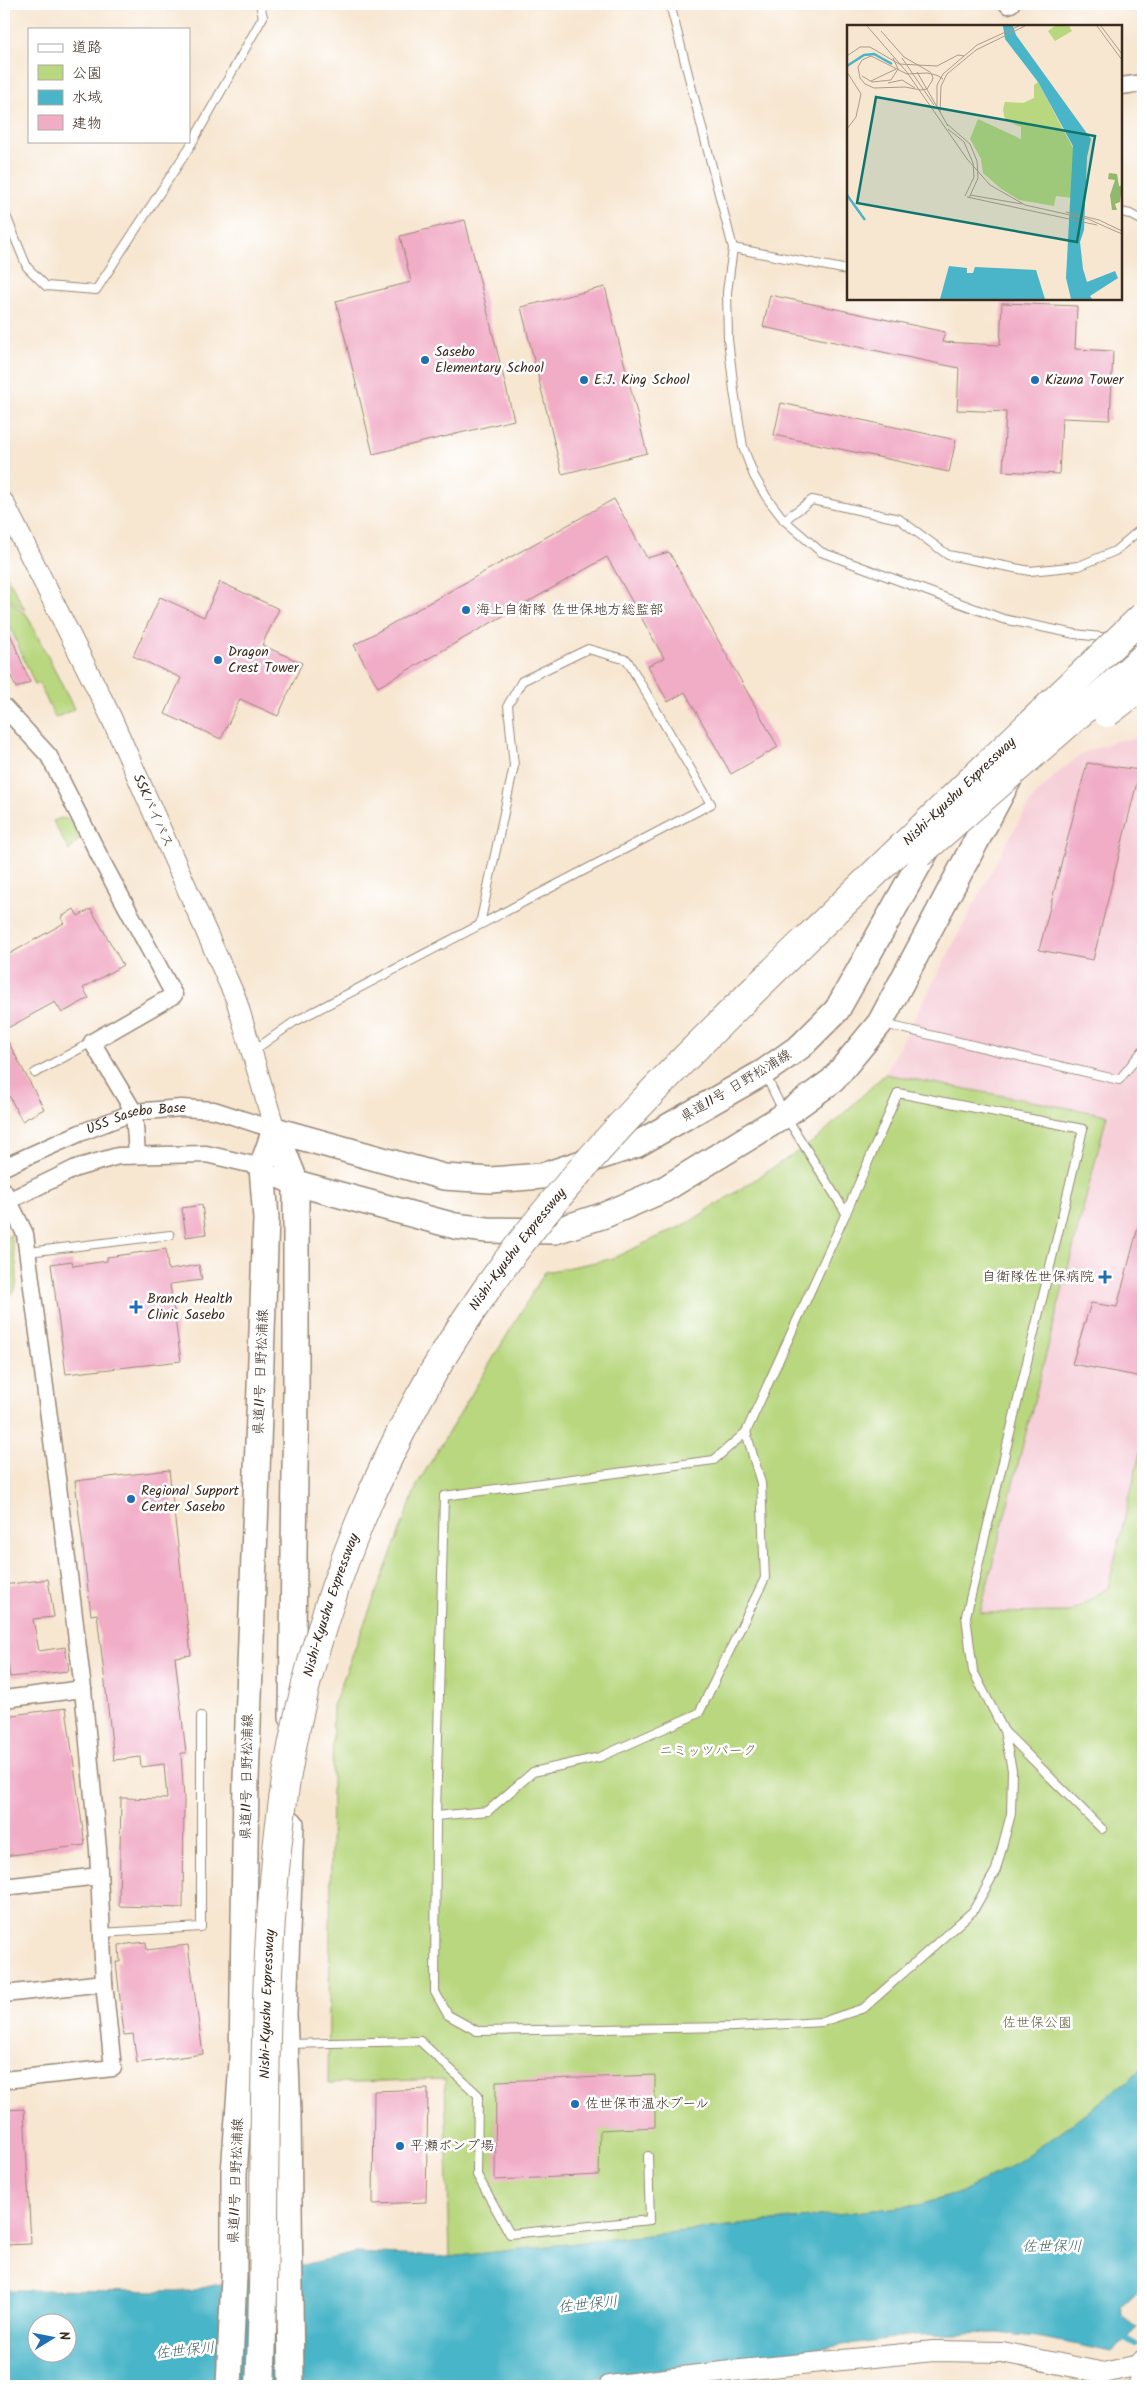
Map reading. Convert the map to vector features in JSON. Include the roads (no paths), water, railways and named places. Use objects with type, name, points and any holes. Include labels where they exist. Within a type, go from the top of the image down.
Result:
[{"type":"highway","points":[[996,756],[1143,599]]},
{"type":"highway","name":"Nishi-Kyushu Expressway","points":[[260,2386],[268,1970],[275,1874],[286,1780],[304,1690],[332,1594],[386,1461],[434,1372],[486,1290],[551,1206],[608,1140],[663,1079],[1143,616]]},
{"type":"highway","name":"Nishi-Kyushu Expressway","points":[[777,968],[919,854],[1143,658]]},
{"type":"highway","points":[[919,854],[1143,685]]},
{"type":"main road","name":"県道11号 日野松浦線","points":[[229,2386],[234,2276],[234,2173],[242,2063],[246,1780],[266,1219],[262,1167],[275,1130],[444,1177],[491,1180],[542,1176],[636,1145],[764,1072],[801,1046],[837,1010],[863,967],[978,757],[997,736],[1057,699],[1116,673],[1143,668]]},
{"type":"main road","points":[[262,1167],[296,1183],[456,1226],[487,1230],[555,1231],[605,1215],[664,1190],[785,1115],[833,1080],[880,1023],[1010,776],[1027,756],[1072,725],[1123,703],[1143,700]]},
{"type":"main road","points":[[275,1130],[296,1183],[293,1680],[285,2044],[291,2264],[290,2386]]},
{"type":"street","points":[[1122,86],[1143,83]]},
{"type":"street","name":"SSKバイパス","points":[[4,503],[127,752],[236,999],[275,1130]]},
{"type":"street","points":[[4,707],[48,756],[174,995],[92,1042],[134,1112],[137,1155]]},
{"type":"street","name":"USS Sasebo Base","points":[[4,1167],[80,1133],[134,1112],[181,1108],[214,1110],[275,1130]]},
{"type":"street","points":[[4,2080],[113,2068],[104,1983],[99,1876],[83,1689],[28,1252],[25,1234],[5,1198],[76,1168],[118,1156],[206,1154],[262,1167]]},
{"type":"street","points":[[4,1699],[83,1689]]},
{"type":"street","points":[[4,1887],[99,1876]]},
{"type":"street","points":[[4,1994],[104,1983]]},
{"type":"street","points":[[609,2386],[934,2351],[1002,2352],[1104,2373],[1141,2363]]},
{"type":"lane","points":[[4,211],[27,267],[46,286],[96,290],[189,148],[263,16],[260,4]]},
{"type":"lane","points":[[670,4],[733,248],[727,292],[728,339],[743,447],[754,476],[784,520],[821,552],[1003,619],[1076,634],[1143,642]]},
{"type":"lane","points":[[1122,212],[1143,221]]},
{"type":"lane","points":[[733,248],[847,270]]},
{"type":"lane","points":[[784,520],[812,500],[899,518],[948,554],[1030,572],[1079,566],[1115,551],[1143,527]]},
{"type":"lane","points":[[253,1051],[294,1022],[711,804],[627,660],[588,649],[522,681],[513,697],[508,706],[514,766],[480,924]]},
{"type":"lane","points":[[880,1023],[1118,1080],[1143,1050]]},
{"type":"lane","points":[[35,1072],[92,1042]]},
{"type":"lane","points":[[764,1072],[785,1115],[846,1213]]},
{"type":"lane","points":[[898,1093],[1083,1129],[966,1616],[972,1671],[1004,1732],[1012,1770],[1012,1814],[996,1870],[972,1911],[864,2008],[822,2022],[734,2027],[477,2031],[448,2015],[435,1992],[436,1816],[444,1496],[714,1460],[746,1432],[846,1213],[898,1093]]},
{"type":"lane","points":[[28,1252],[170,1235]]},
{"type":"lane","points":[[436,1816],[488,1810],[533,1772],[600,1757],[699,1713],[765,1578],[761,1483],[746,1432]]},
{"type":"lane","points":[[101,1933],[201,1927],[201,1716]]},
{"type":"lane","points":[[1004,1732],[1102,1829]]},
{"type":"lane","points":[[285,2044],[420,2042],[478,2095],[478,2174],[510,2234],[650,2220],[648,2156]]},
{"type":"lane","points":[[1132,2386],[1141,2363]]},
{"type":"water","name":"佐世保川","points":[[1143,2068],[1143,2286],[1121,2307],[1124,2318],[1137,2328],[1112,2352],[1037,2337],[998,2333],[915,2335],[546,2386],[4,2386],[4,2290],[189,2291],[355,2253],[450,2257],[919,2205],[960,2193],[1005,2170],[1076,2121]]},
{"type":"waterway","points":[[1126,2339],[1135,2344]]},
{"type":"place","name":"Sasebo Elementary School","points":[[425,360]]},
{"type":"place","name":"E.J. King School","points":[[584,380]]},
{"type":"place","name":"Kizuna Tower","points":[[1035,380]]},
{"type":"place","name":"海上自衛隊 佐世保地方総監部","points":[[466,610]]},
{"type":"place","name":"Dragon Crest Tower","points":[[218,660]]},
{"type":"place","name":"自衛隊佐世保病院","points":[[1105,1277]]},
{"type":"place","name":"Branch Health Clinic Sasebo","points":[[136,1307]]},
{"type":"place","name":"Regional Support Center Sasebo","points":[[131,1499]]},
{"type":"place","name":"佐世保市温水プール","points":[[575,2104]]},
{"type":"place","name":"平瀬ポンプ場","points":[[400,2146]]},
{"type":"park label","name":"ニミッツパーク","points":[[708,1751]]},
{"type":"park label","name":"佐世保公園","points":[[1037,2023]]}]
